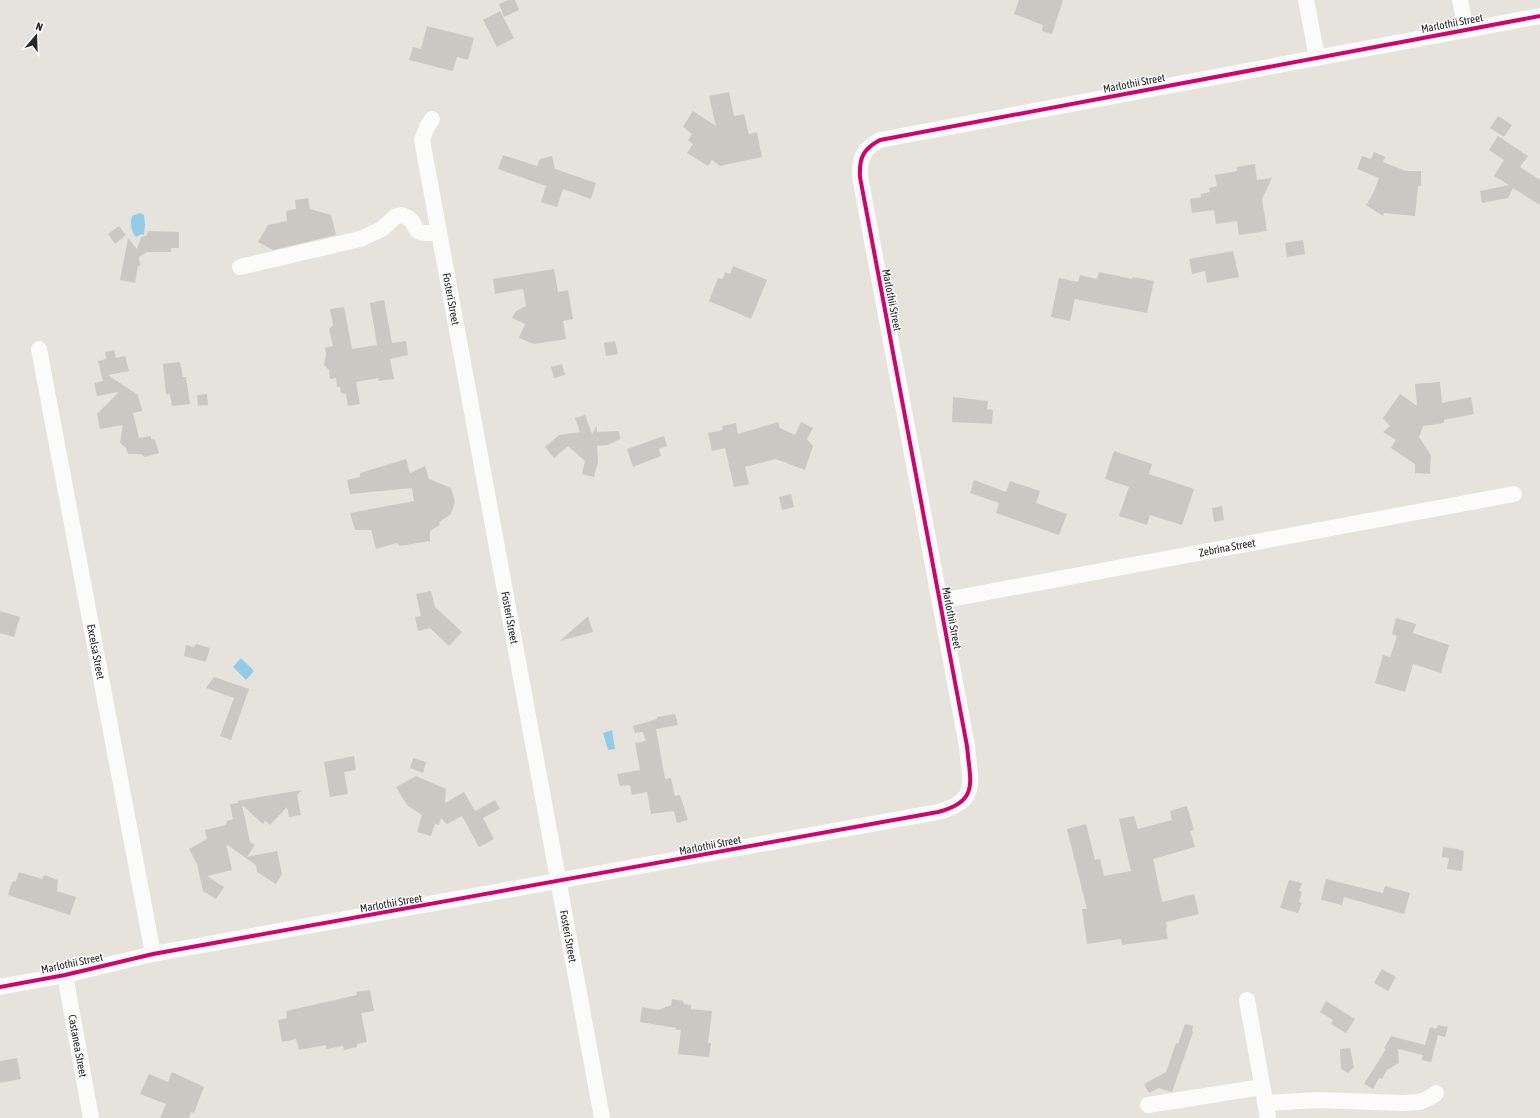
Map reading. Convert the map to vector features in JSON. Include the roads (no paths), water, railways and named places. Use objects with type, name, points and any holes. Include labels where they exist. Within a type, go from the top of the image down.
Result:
[{"type":"street","points":[[1306,0],[1317,57]]},
{"type":"street","points":[[1460,0],[1466,30]]},
{"type":"street","name":"Marlothii Street","points":[[0,987],[64,975],[153,954],[560,882],[938,812],[959,805],[967,797],[970,788],[967,746],[860,176],[860,162],[863,154],[873,144],[880,140],[1540,16]]},
{"type":"street","name":"Fosteri Street","points":[[432,119],[426,127],[422,140],[560,882],[602,1118]]},
{"type":"street","points":[[240,266],[360,239],[382,229],[395,217],[402,215],[407,216],[420,233],[426,234],[439,232]]},
{"type":"street","name":"Excelsa Street","points":[[39,349],[153,954]]},
{"type":"street","name":"Zebrina Street","points":[[940,601],[1514,494]]},
{"type":"street","name":"Castanea Street","points":[[64,975],[91,1118]]},
{"type":"street","points":[[1247,1000],[1266,1111],[1317,1100],[1348,1100],[1386,1103],[1420,1102],[1436,1093]]},
{"type":"street","points":[[1148,1105],[1262,1087]]},
{"type":"water","points":[[140,213],[144,215],[144,235],[141,234],[136,237],[132,230],[131,219],[132,216]]},
{"type":"water","points":[[241,658],[254,671],[246,680],[233,667]]},
{"type":"water","points":[[612,730],[615,749],[608,750],[603,733]]}]
